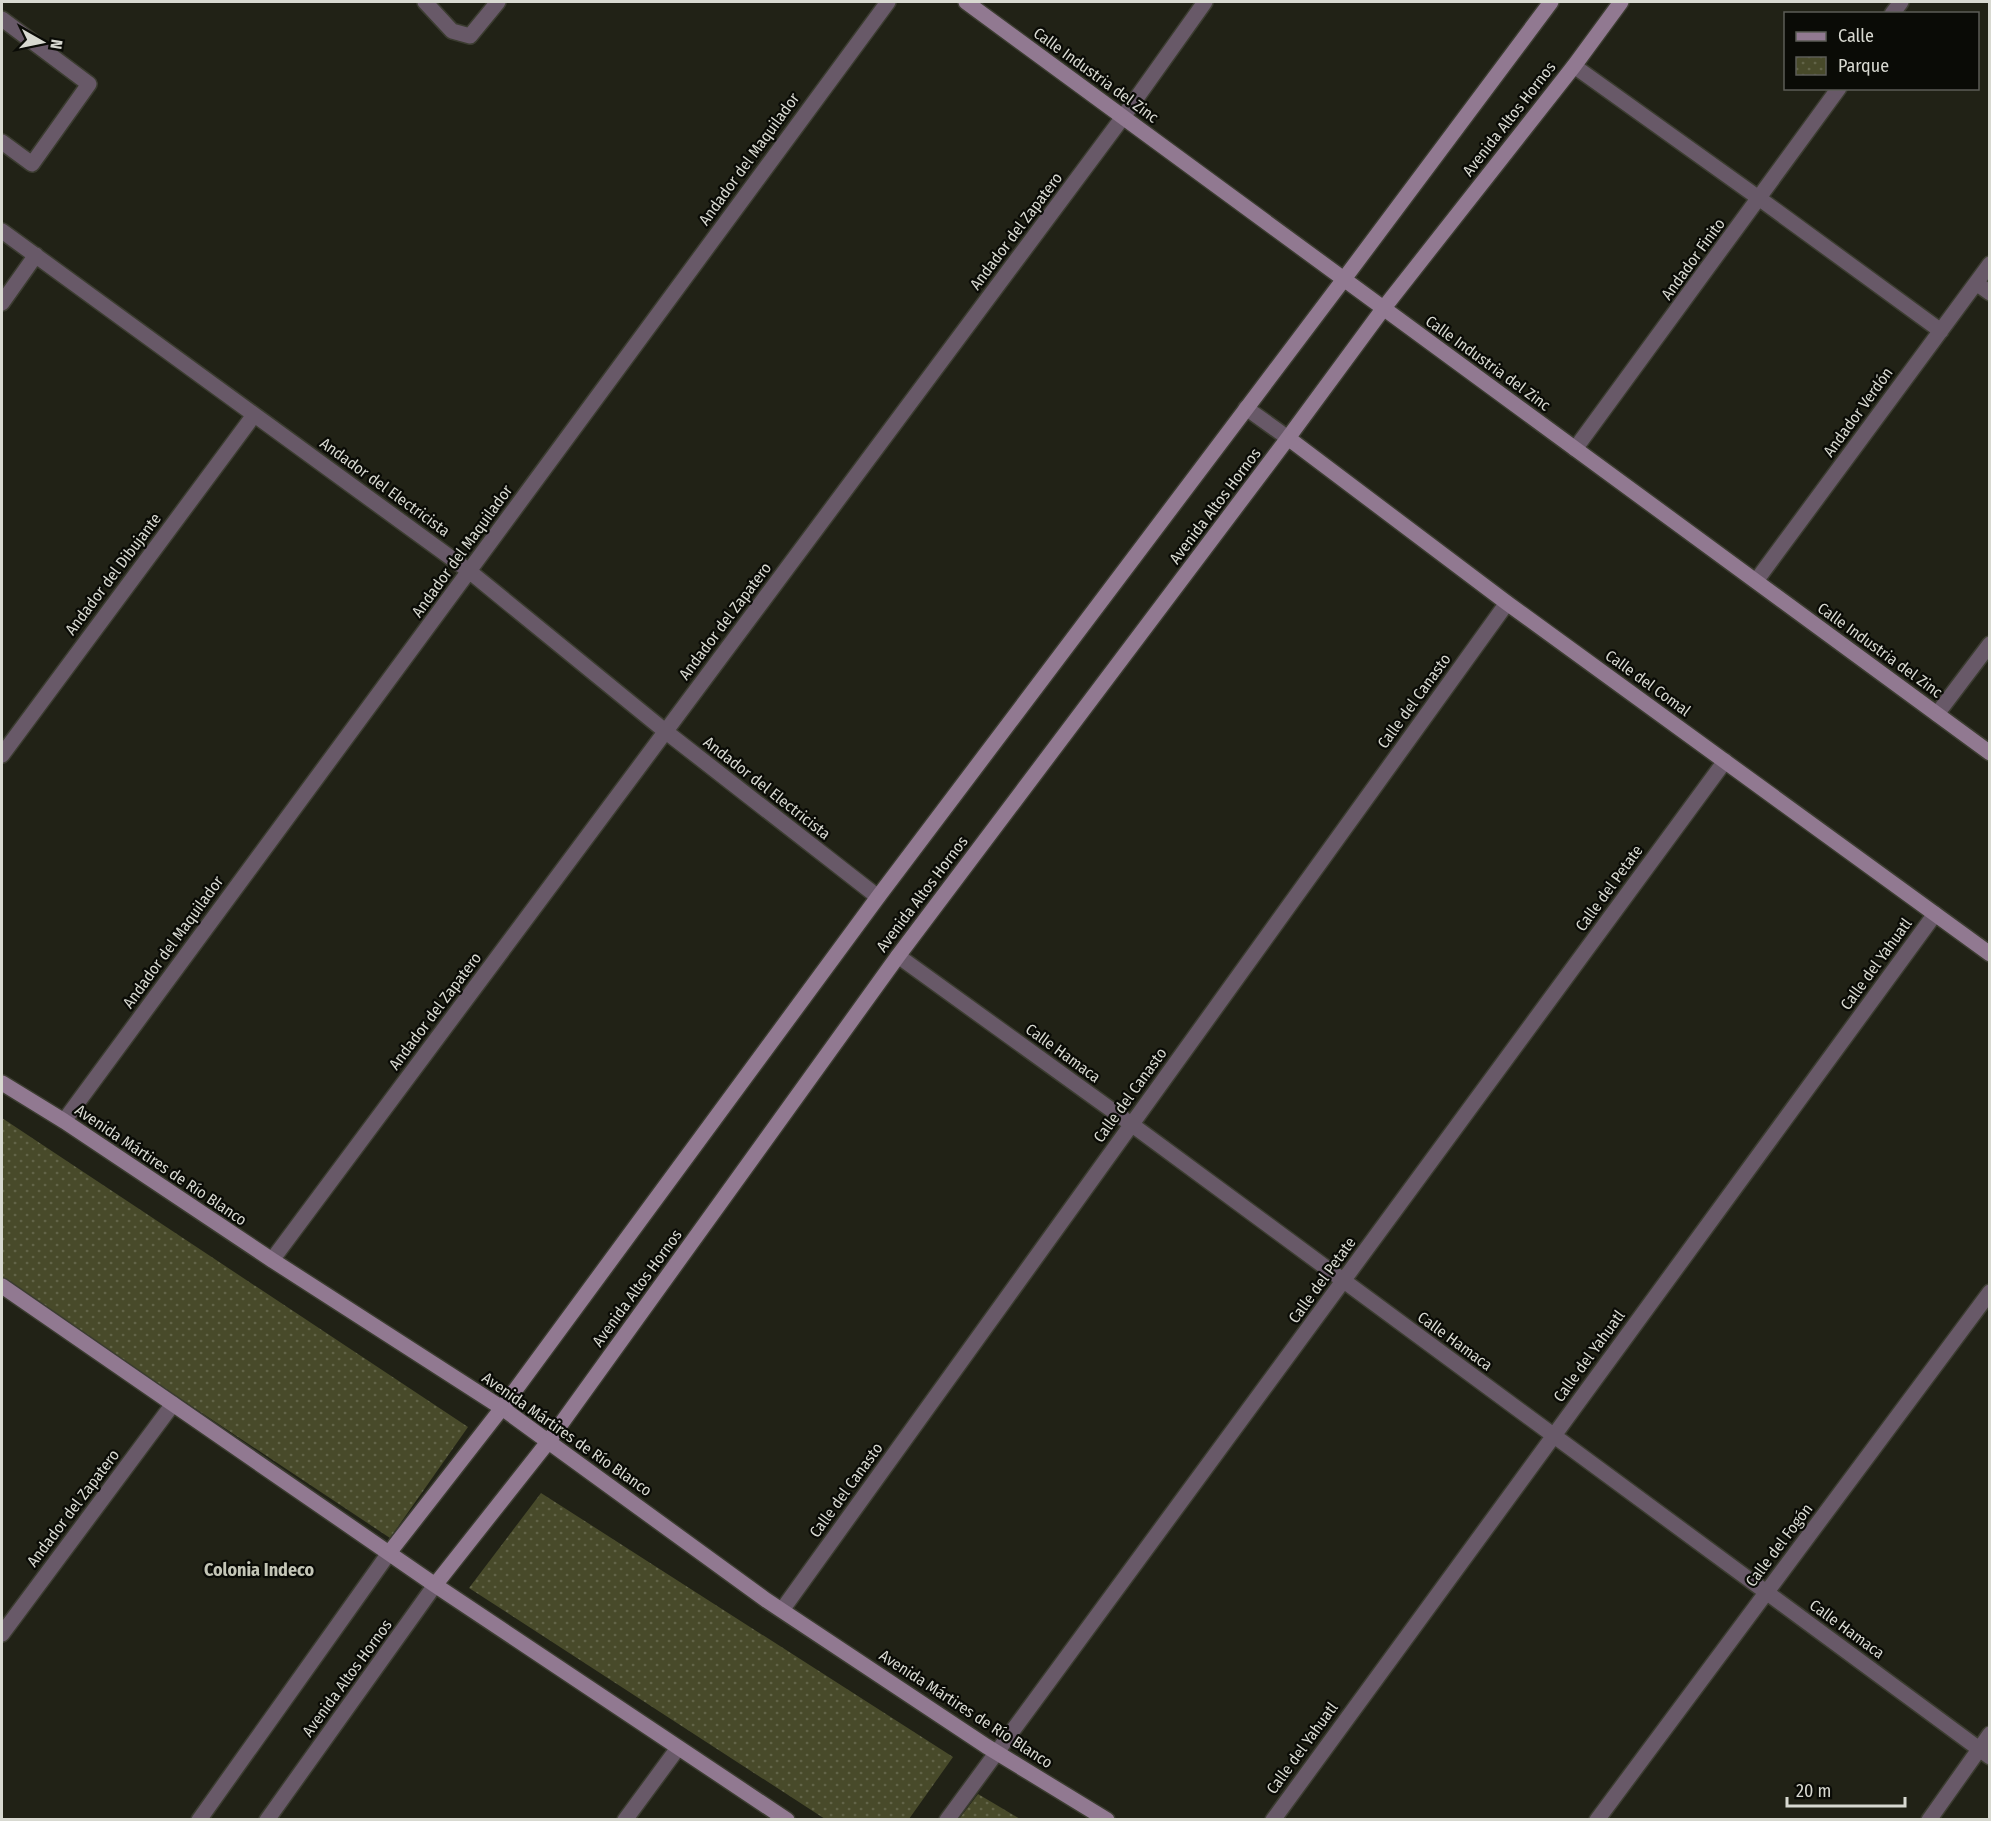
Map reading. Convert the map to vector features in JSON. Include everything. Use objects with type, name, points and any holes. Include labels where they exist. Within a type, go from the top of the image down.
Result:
[{"type":"street","points":[[425,2],[452,31],[470,36],[498,2]]},
{"type":"street","name":"Andador del Maquilador","points":[[64,1121],[888,2]]},
{"type":"street","name":"Calle Industria del Zinc","points":[[966,2],[1989,753]]},
{"type":"street","name":"Andador del Zapatero","points":[[272,1260],[1124,117],[1205,2]]},
{"type":"street","name":"Avenida Altos Hornos","points":[[199,1820],[389,1552],[502,1408],[878,897],[1551,2]]},
{"type":"street","name":"Avenida Altos Hornos","points":[[267,1820],[435,1585],[548,1442],[898,956],[1383,309],[1574,66],[1621,2]]},
{"type":"street","points":[[2,19],[89,84],[32,164],[2,142]]},
{"type":"street","points":[[1574,66],[1760,198],[1941,331]]},
{"type":"street","name":"Andador Finito","points":[[1575,449],[1838,90]]},
{"type":"street","name":"Andador del Electricista","points":[[2,231],[470,571],[665,731],[878,897]]},
{"type":"street","points":[[2,303],[36,255]]},
{"type":"street","name":"Andador Verdón","points":[[1756,581],[1989,264]]},
{"type":"street","points":[[1976,283],[1989,293]]},
{"type":"street","points":[[1246,408],[1288,438]]},
{"type":"street","name":"Andador del Dibujante","points":[[2,755],[254,415]]},
{"type":"street","name":"Calle del Comal","points":[[1288,438],[1507,603],[1989,954]]},
{"type":"street","name":"Calle del Canasto","points":[[782,1610],[1507,603]]},
{"type":"street","points":[[1937,714],[1989,644]]},
{"type":"street","name":"Calle del Petate","points":[[947,1820],[1725,761]]},
{"type":"street","name":"Calle del Yahuatl","points":[[1273,1820],[1935,914]]},
{"type":"street","name":"Calle Hamaca","points":[[898,956],[1131,1124],[1984,1753]]},
{"type":"street","name":"Avenida Mártires de Río Blanco","points":[[2,1083],[64,1121],[272,1260],[502,1408],[782,1610],[986,1746],[1107,1820]]},
{"type":"street","points":[[2,1286],[435,1585],[787,1820]]},
{"type":"street","name":"Calle del Fogón","points":[[1597,1820],[1989,1292]]},
{"type":"street","name":"Andador del Zapatero","points":[[2,1634],[173,1404]]},
{"type":"street","points":[[1929,1820],[1984,1753],[1989,1734]]},
{"type":"street","points":[[625,1820],[678,1748]]},
{"type":"green space","points":[[2,1118],[468,1427],[390,1538],[2,1280]]},
{"type":"green space","points":[[541,1493],[953,1757],[909,1819],[825,1819],[469,1588]]},
{"type":"green space","points":[[978,1794],[1020,1819],[959,1819]]},
{"type":"district","name":"Colonia Indeco","points":[[259,1570]]}]
